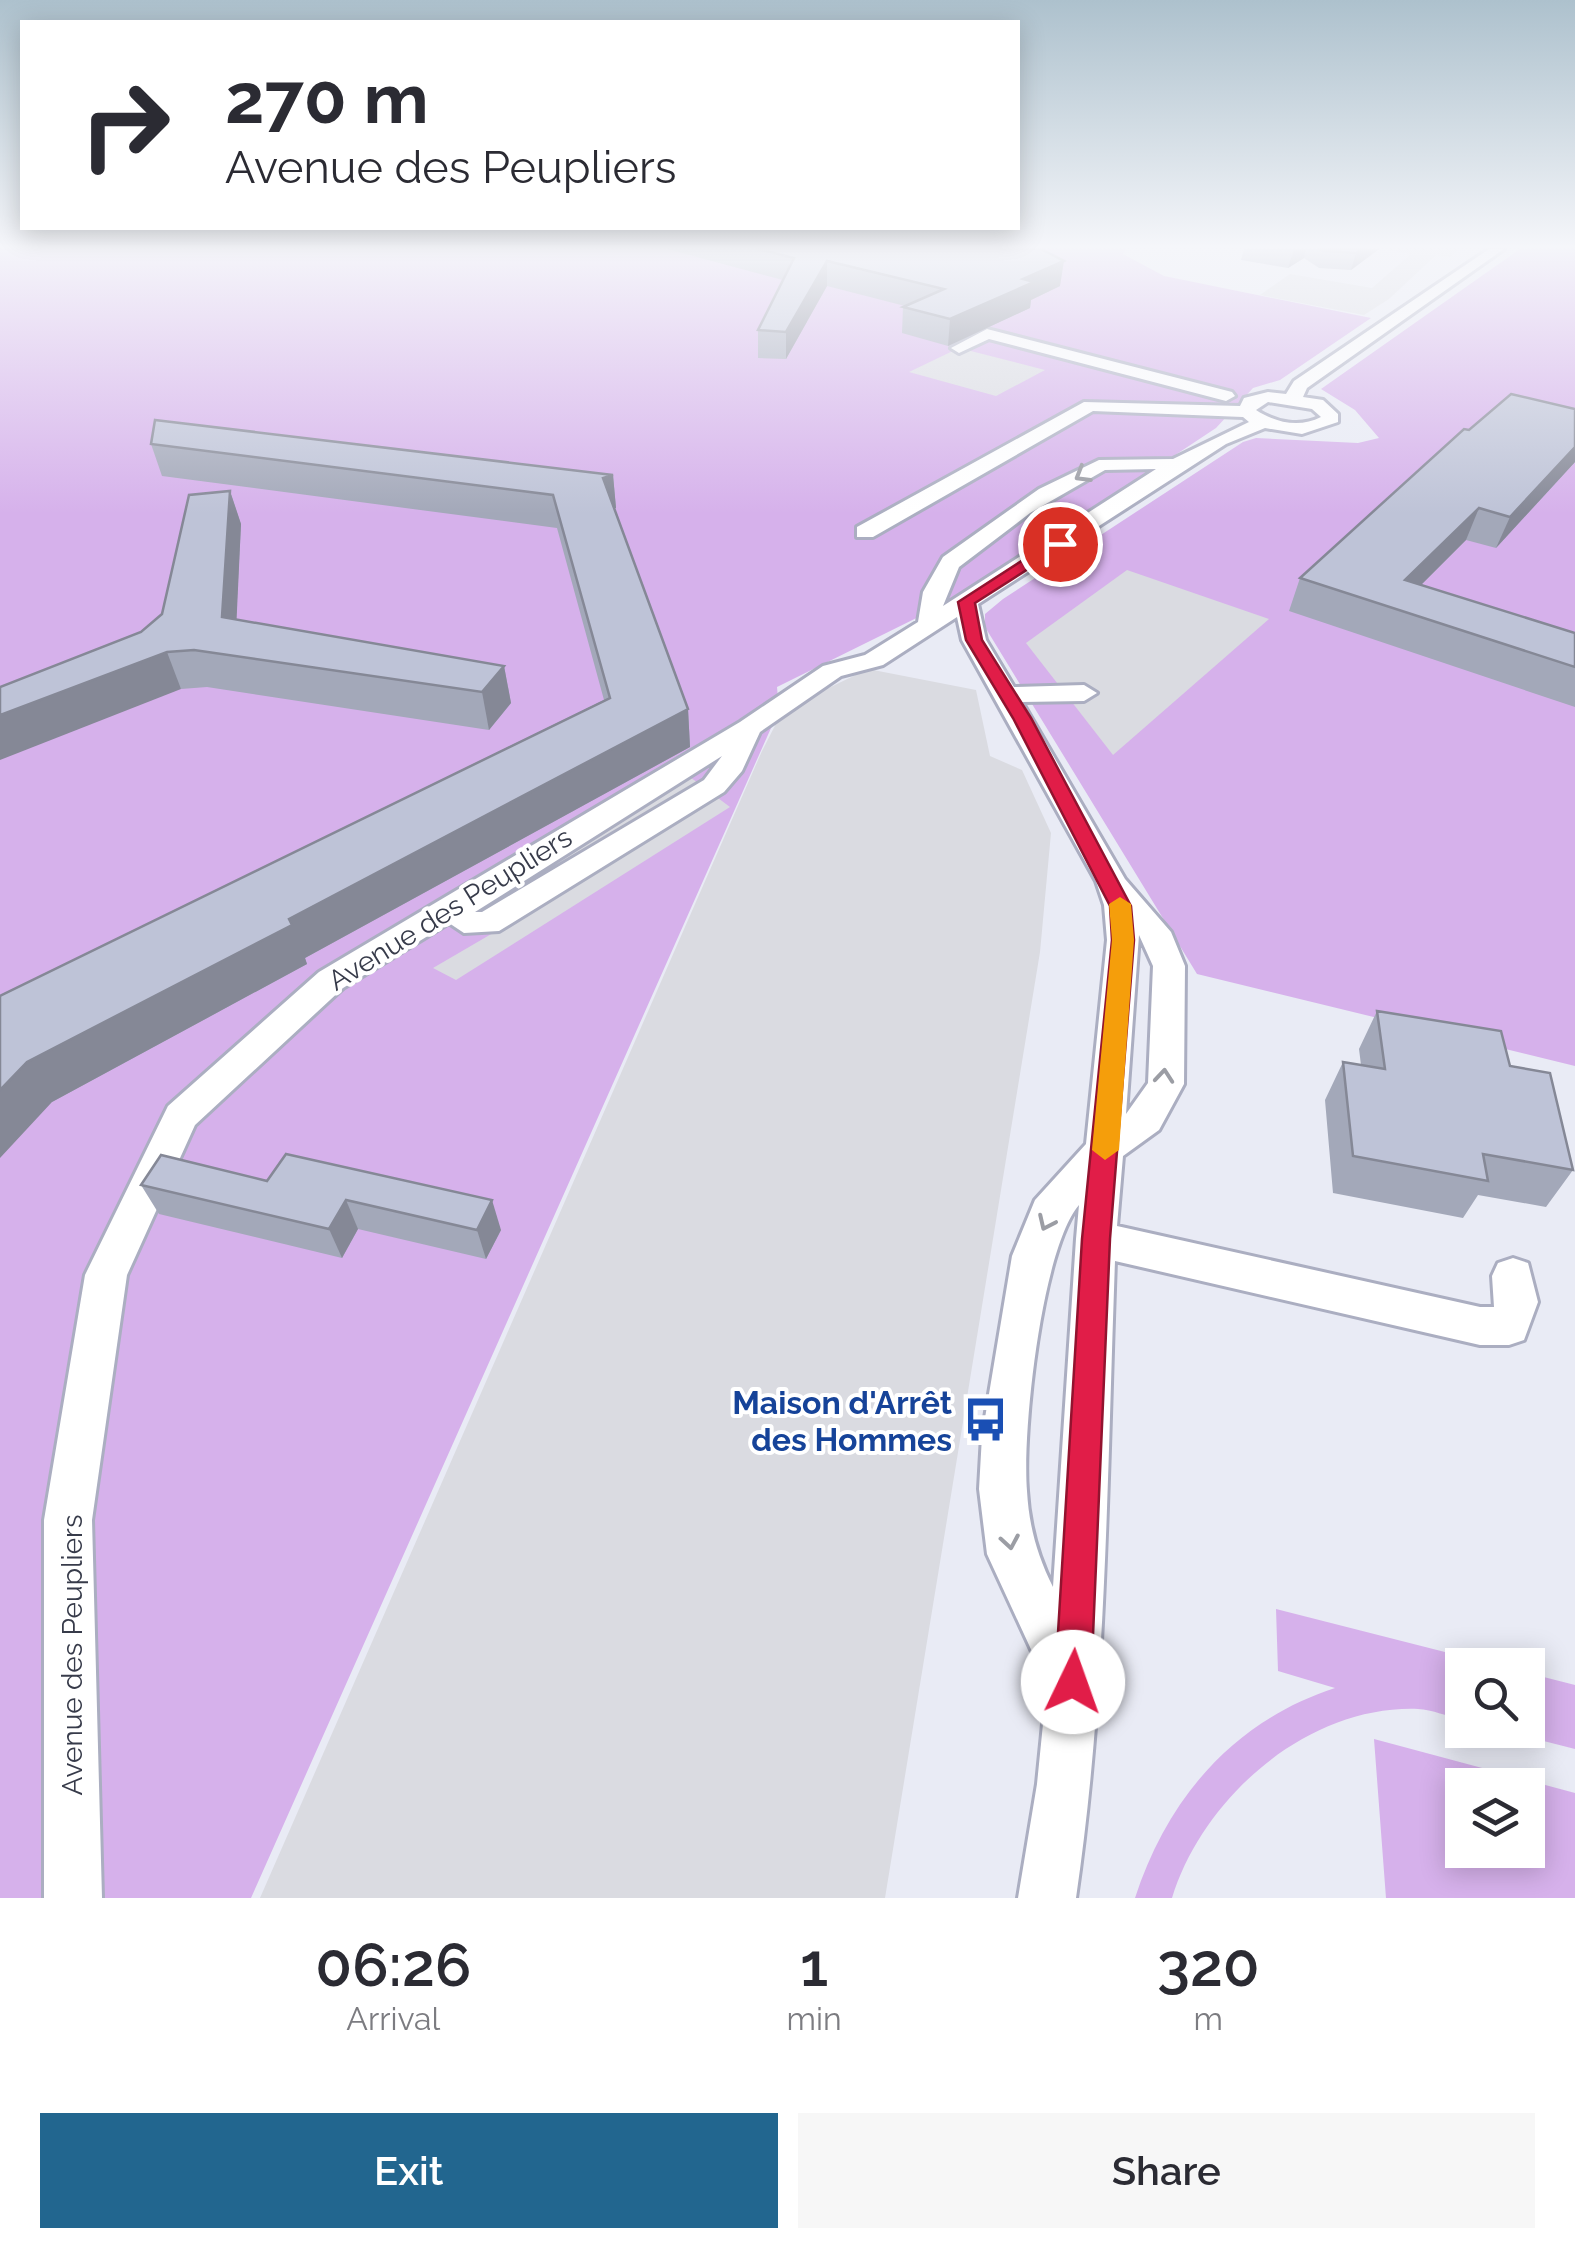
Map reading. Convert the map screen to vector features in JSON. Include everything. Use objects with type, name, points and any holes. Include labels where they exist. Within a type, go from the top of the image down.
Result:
[{"type":"street","points":[[960,348],[980,338]]},
{"type":"street","points":[[999,338],[1254,412]]},
{"type":"street","points":[[1293,398],[1300,385],[1369,338]]},
{"type":"street","name":"Avenue des Peupliers","points":[[73,1898],[68,1520],[106,1275],[182,1116],[331,980],[454,902],[749,728],[832,671],[874,660],[930,626],[1219,440],[1254,412],[1293,398],[1317,404],[1332,418],[1308,428],[1254,412]]},
{"type":"street","points":[[865,532],[1090,406],[1254,412]]},
{"type":"street","points":[[930,626],[930,599],[939,580],[953,558],[974,542],[1094,466],[1133,462],[1176,465]]},
{"type":"street","points":[[966,602],[974,640],[1112,881],[1160,940],[1169,966],[1166,1084],[1146,1120],[1106,1147],[1049,1212],[1032,1256],[1005,1436],[1003,1489],[1011,1554],[1073,1682]]},
{"type":"street","points":[[1047,1898],[1064,1784],[1073,1682],[1096,1239],[1123,940],[1120,906],[1112,881]]},
{"type":"street","points":[[1096,1239],[1480,1326],[1509,1326],[1517,1302],[1513,1276]]},
{"type":"shaded area","points":[[0,338],[1342,338],[1280,380],[1253,388],[1216,428],[967,593],[777,687],[779,710],[251,1898],[0,1898]]},
{"type":"shaded area","points":[[1394,338],[1575,338],[1575,1066],[1197,974],[985,627],[985,614],[1003,599],[1243,442],[1256,438],[1358,443],[1379,438],[1355,410],[1321,389]]},
{"type":"shaded area","points":[[959,348],[1045,370],[996,396],[909,372]]},
{"type":"shaded area","points":[[1127,570],[1269,619],[1113,755],[1026,643]]},
{"type":"shaded area","points":[[868,669],[976,690],[990,756],[1022,770],[1051,833],[1040,952],[885,1898],[260,1898],[762,751],[783,710]]},
{"type":"shaded area","points":[[690,777],[730,807],[456,980],[433,968],[505,926],[473,900]]},
{"type":"shaded area","points":[[1276,1609],[1445,1652],[1445,1715],[1418,1709],[1377,1712],[1300,1740],[1265,1764],[1208,1825],[1172,1898],[1135,1898],[1166,1827],[1210,1767],[1266,1721],[1335,1688],[1278,1671]]},
{"type":"shaded area","points":[[1545,1677],[1575,1685],[1575,1749],[1545,1741]]},
{"type":"shaded area","points":[[1374,1739],[1482,1768],[1445,1768],[1445,1868],[1545,1868],[1545,1785],[1575,1793],[1575,1898],[1386,1898]]},
{"type":"building","points":[[1511,394],[1575,409],[1575,447],[1510,517],[1479,508],[1405,580],[1575,633],[1575,667],[1300,578],[1464,429],[1469,430]]},
{"type":"building","points":[[155,420],[613,475],[603,478],[688,709],[289,919],[292,925],[27,1062],[0,1090],[0,996],[610,698],[553,495],[151,444]]},
{"type":"building","points":[[230,491],[222,617],[504,666],[482,692],[194,650],[167,652],[0,715],[0,687],[141,632],[162,614],[189,495]]},
{"type":"building","points":[[1377,1011],[1501,1031],[1510,1066],[1550,1073],[1573,1170],[1483,1154],[1488,1181],[1353,1156],[1343,1062],[1385,1069]]},
{"type":"building","points":[[286,1154],[492,1200],[477,1230],[346,1200],[329,1229],[141,1185],[161,1155],[267,1181]]},
{"type":"slow traffic","points":[[1105,1150],[1123,940],[1120,904]]},
{"type":"place","name":"Maison d'Arrêt des Hommes","points":[[985,1420]]},
{"type":"route","points":[[1060,544],[966,602],[974,640],[1112,881],[1120,906],[1123,940],[1096,1239],[1073,1682]]}]
